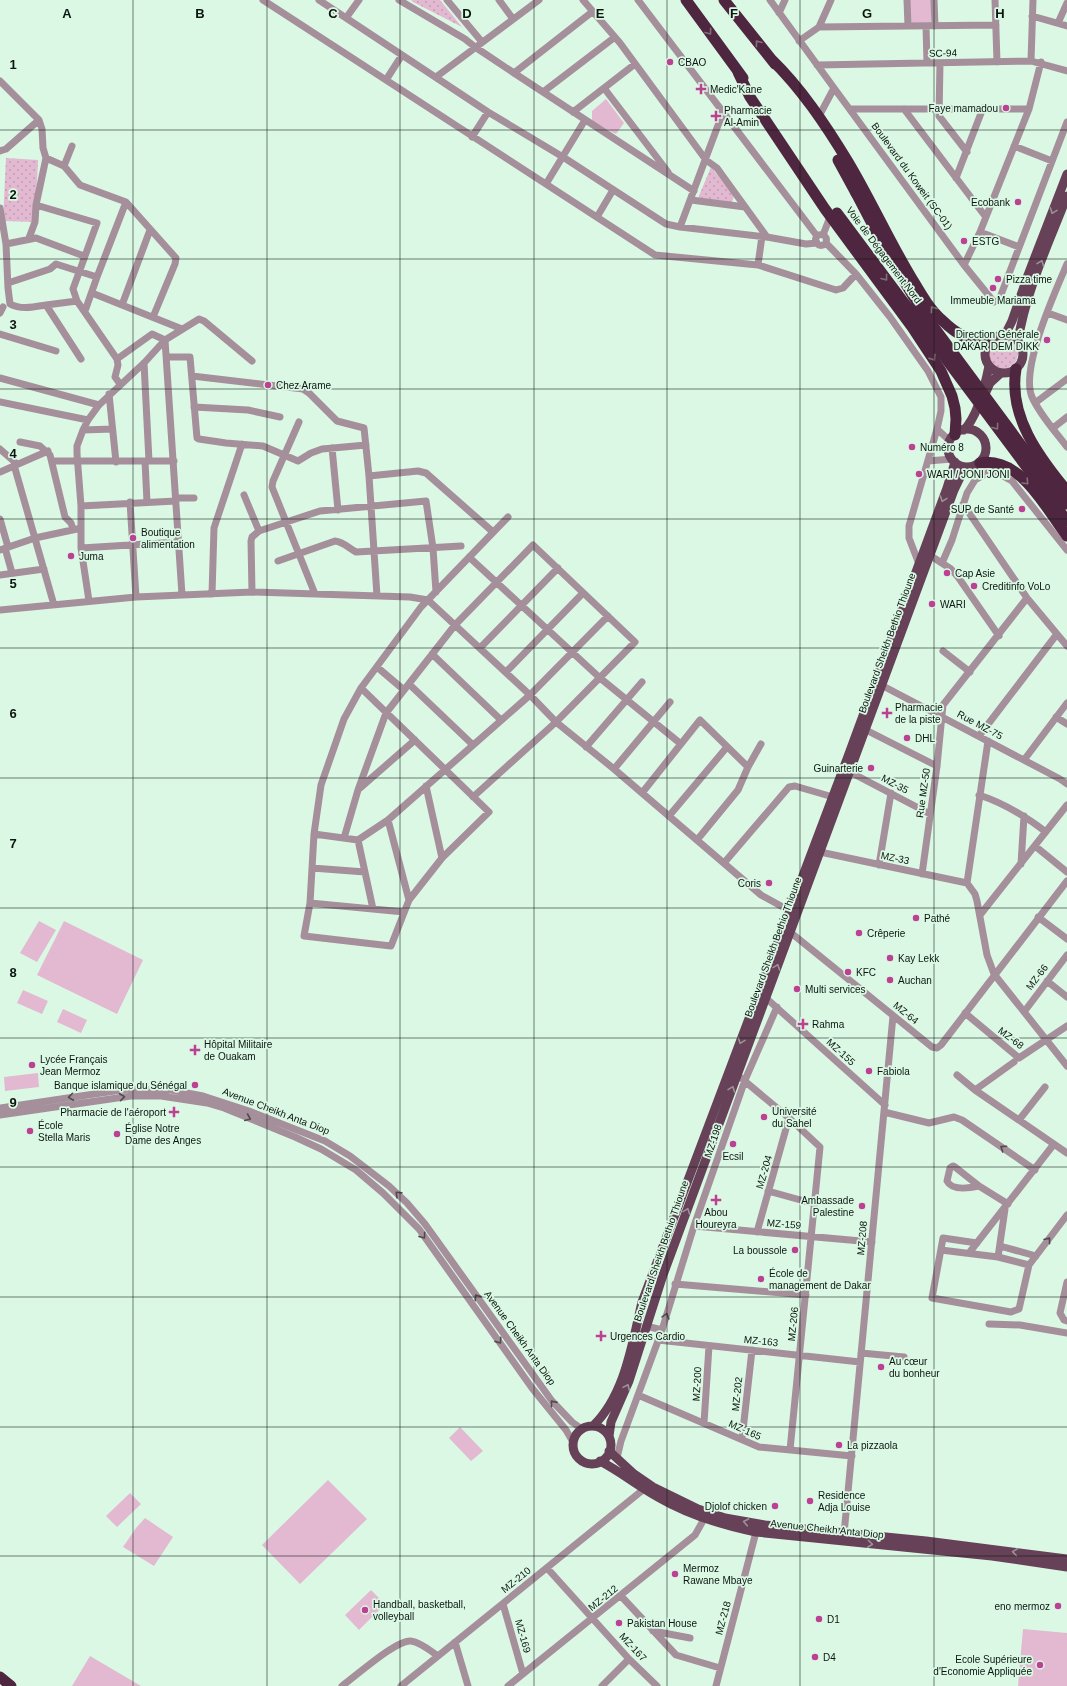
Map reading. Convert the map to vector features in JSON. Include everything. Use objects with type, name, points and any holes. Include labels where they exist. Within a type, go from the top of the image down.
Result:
[{"type":"highway","name":"Voie de Dégagement Nord","points":[[686,0],[738,72],[834,215],[1067,521]]},
{"type":"highway","name":"Voie de Dégagement Nord","points":[[724,0],[771,59],[811,115],[834,153],[890,258],[932,325],[1027,453],[1067,504]]},
{"type":"highway","points":[[771,59],[786,74],[847,160],[901,260],[936,315],[949,327],[964,336],[978,343],[988,343]]},
{"type":"highway","points":[[834,215],[941,371],[952,396],[955,408],[956,435]]},
{"type":"highway","points":[[1016,369],[1015,392],[1026,433],[1035,448],[1067,491]]},
{"type":"highway","points":[[980,463],[994,462],[1003,465],[1020,475],[1035,492],[1067,536]]},
{"type":"highway","points":[[0,1677],[11,1686]]},
{"type":"main road","points":[[1005,335],[1014,315],[1067,174]]},
{"type":"main road","points":[[1018,341],[1022,318],[1029,294],[1067,196]]},
{"type":"main road","points":[[998,335],[1005,335],[1012,336],[1018,341],[1023,355],[1016,369],[1001,373],[996,372],[989,366],[986,362],[985,352],[988,343],[998,335]]},
{"type":"main road","points":[[956,435],[974,431],[979,434],[984,441],[986,450],[980,463],[965,467],[953,460],[949,450],[956,435],[971,422],[989,366]]},
{"type":"main road","points":[[979,434],[978,414],[987,389],[990,383],[1001,373]]},
{"type":"main road","name":"Boulevard Sheikh Bethio Thioune","points":[[593,1426],[605,1412],[614,1396],[624,1371],[642,1302],[833,797],[947,488],[953,460]]},
{"type":"main road","name":"Boulevard Sheikh Bethio Thioune","points":[[609,1436],[611,1422],[629,1381],[663,1275],[741,1078],[766,998],[790,932],[883,686],[954,490],[965,467]]},
{"type":"main road","points":[[593,1426],[602,1429],[609,1436],[610,1451],[600,1461],[589,1463],[578,1458],[573,1448],[573,1442],[578,1432],[582,1428],[593,1426]]},
{"type":"main road","name":"Avenue Cheikh Anta Diop","points":[[610,1451],[634,1474],[653,1487],[687,1504],[710,1513],[765,1525],[926,1541],[1067,1559]]},
{"type":"main road","name":"Avenue Cheikh Anta Diop","points":[[600,1461],[616,1469],[644,1489],[666,1502],[704,1519],[722,1525],[756,1532],[992,1556],[1067,1567]]},
{"type":"street","points":[[263,0],[655,255],[758,265],[836,290],[843,288],[856,274]]},
{"type":"street","points":[[319,0],[488,112],[563,157],[664,223],[680,227],[764,236],[806,244],[819,238],[834,215]]},
{"type":"street","points":[[346,18],[359,0]]},
{"type":"street","points":[[399,0],[465,38],[514,73],[694,191]]},
{"type":"street","points":[[447,0],[482,42]]},
{"type":"street","points":[[499,0],[513,19]]},
{"type":"street","points":[[436,77],[538,0]]},
{"type":"street","points":[[583,0],[615,37],[706,160],[716,168],[745,207],[764,236],[758,265]]},
{"type":"street","points":[[638,0],[819,238],[821,246],[826,243],[856,274],[922,361],[936,386],[942,404],[928,461],[909,526],[909,538],[919,564]]},
{"type":"street","name":"Boulevard du Koweit (SC-01)","points":[[770,0],[964,265],[992,300],[996,302],[999,300],[1067,122]]},
{"type":"street","points":[[779,12],[785,0]]},
{"type":"street","points":[[799,41],[818,27],[832,0]]},
{"type":"street","points":[[907,0],[908,26]]},
{"type":"street","points":[[934,0],[935,26]]},
{"type":"street","points":[[995,0],[997,62]]},
{"type":"street","points":[[1031,61],[1033,0]]},
{"type":"street","points":[[1058,23],[1067,3]]},
{"type":"street","points":[[514,73],[592,12]]},
{"type":"street","points":[[1032,16],[1067,26]]},
{"type":"street","points":[[818,27],[996,25]]},
{"type":"street","points":[[926,26],[927,63]]},
{"type":"street","points":[[543,92],[615,37]]},
{"type":"street","points":[[386,80],[402,55]]},
{"type":"street","name":"SC-94","points":[[817,65],[1031,61],[1041,62],[1067,71]]},
{"type":"street","points":[[964,265],[980,232],[985,216],[1029,109],[1041,62]]},
{"type":"street","points":[[940,63],[940,118],[967,152]]},
{"type":"street","points":[[573,112],[636,64]]},
{"type":"street","points":[[0,81],[39,120],[42,129],[43,148],[46,158],[36,205],[35,222],[29,238]]},
{"type":"street","points":[[604,88],[671,176]]},
{"type":"street","points":[[818,118],[834,88]]},
{"type":"street","points":[[956,178],[983,108]]},
{"type":"street","points":[[850,109],[1029,109]]},
{"type":"street","points":[[904,109],[985,216]]},
{"type":"street","points":[[472,137],[488,112]]},
{"type":"street","points":[[680,227],[723,112]]},
{"type":"street","points":[[0,151],[6,149],[39,120]]},
{"type":"street","points":[[546,184],[585,120]]},
{"type":"street","points":[[64,166],[72,146]]},
{"type":"street","points":[[1014,146],[1052,161]]},
{"type":"street","points":[[46,158],[64,166],[80,185],[126,202],[174,256],[176,261],[153,318]]},
{"type":"street","points":[[597,217],[613,190]]},
{"type":"street","points":[[691,200],[745,207]]},
{"type":"street","points":[[85,311],[126,202]]},
{"type":"street","points":[[36,205],[97,223],[73,289],[77,301],[118,359],[115,377],[120,384]]},
{"type":"street","points":[[0,208],[6,244],[4,260],[5,287],[10,304],[28,308],[77,301]]},
{"type":"street","points":[[122,305],[150,230]]},
{"type":"street","points":[[980,232],[1019,247]]},
{"type":"street","points":[[6,244],[29,238],[36,238],[84,256]]},
{"type":"street","points":[[5,287],[50,269],[56,264],[80,270],[97,277]]},
{"type":"street","points":[[1067,264],[1030,366],[1030,390],[1035,403],[1067,447]]},
{"type":"street","points":[[1060,282],[1067,285]]},
{"type":"street","points":[[92,293],[182,329]]},
{"type":"street","points":[[46,305],[81,359]]},
{"type":"street","points":[[1048,313],[1067,320]]},
{"type":"street","points":[[89,601],[81,548],[81,506],[77,446],[88,420],[98,406],[166,340],[199,320],[202,320],[252,360]]},
{"type":"street","points":[[0,334],[56,351]]},
{"type":"street","points":[[118,359],[152,334],[166,340]]},
{"type":"street","points":[[166,340],[182,595]]},
{"type":"street","points":[[167,357],[190,357],[196,438],[216,442],[267,446],[298,462],[316,450],[366,445]]},
{"type":"street","points":[[144,363],[147,502]]},
{"type":"street","points":[[192,376],[302,389],[309,393],[337,421],[364,428],[369,476],[377,596]]},
{"type":"street","points":[[0,378],[98,406]]},
{"type":"street","points":[[1035,403],[1067,379]]},
{"type":"street","points":[[110,394],[116,462]]},
{"type":"street","points":[[0,402],[88,420]]},
{"type":"street","points":[[194,407],[248,410],[280,417]]},
{"type":"street","points":[[1053,428],[1067,417]]},
{"type":"street","points":[[298,422],[273,481],[272,487],[300,553],[315,594]]},
{"type":"street","points":[[83,430],[112,429]]},
{"type":"street","points":[[936,429],[956,435]]},
{"type":"street","points":[[20,442],[40,446],[48,451],[52,461],[65,517],[71,523],[73,529]]},
{"type":"street","points":[[212,594],[214,528],[242,444]]},
{"type":"street","points":[[332,448],[338,510]]},
{"type":"street","points":[[0,449],[16,464],[34,538],[54,605]]},
{"type":"street","points":[[0,472],[48,451]]},
{"type":"street","points":[[928,461],[953,460]]},
{"type":"street","points":[[52,461],[174,461]]},
{"type":"street","points":[[369,476],[418,471],[426,473],[493,532]]},
{"type":"street","points":[[942,563],[952,540],[963,504],[971,486],[981,475],[989,472],[996,472],[1004,475],[1019,488],[1067,550]]},
{"type":"street","points":[[244,495],[259,531]]},
{"type":"street","points":[[81,506],[194,498]]},
{"type":"street","points":[[252,592],[251,541],[252,537],[259,531],[320,511],[426,501],[433,548],[436,592]]},
{"type":"street","points":[[130,502],[136,597]]},
{"type":"street","points":[[963,504],[1027,598],[1067,646]]},
{"type":"street","points":[[361,688],[488,812],[442,858],[409,900],[390,946],[304,936],[310,903],[314,834],[321,785],[344,719],[361,688],[428,600],[508,517]]},
{"type":"street","points":[[1,523],[4,548],[12,573]]},
{"type":"street","points":[[4,548],[34,538],[81,528]]},
{"type":"street","points":[[278,561],[335,541],[344,543],[351,550],[356,552],[460,546]]},
{"type":"street","points":[[81,548],[179,542]]},
{"type":"street","points":[[344,838],[358,790],[386,713],[455,625],[532,545],[635,642],[556,722],[473,797]]},
{"type":"street","points":[[931,556],[942,563],[958,577],[999,636]]},
{"type":"street","points":[[469,557],[600,678],[681,744]]},
{"type":"street","points":[[480,648],[558,568]]},
{"type":"street","points":[[0,575],[44,569]]},
{"type":"street","points":[[0,610],[136,597],[252,592],[410,597],[428,600],[506,672],[556,722],[614,769],[761,895],[790,911]]},
{"type":"street","points":[[506,672],[584,593]]},
{"type":"street","name":"Rue MZ-50","points":[[922,874],[937,766],[943,705],[999,636],[1027,598]]},
{"type":"street","points":[[314,834],[358,840],[388,820],[530,695],[608,616]]},
{"type":"street","points":[[979,736],[1057,634]]},
{"type":"street","points":[[943,651],[970,672]]},
{"type":"street","points":[[432,654],[500,720]]},
{"type":"street","points":[[377,667],[404,690]]},
{"type":"street","points":[[586,747],[642,682]]},
{"type":"street","points":[[409,684],[473,745]]},
{"type":"street","name":"Rue MZ-75","points":[[883,686],[1067,784]]},
{"type":"street","points":[[614,769],[670,702]]},
{"type":"street","points":[[1024,760],[1067,703]]},
{"type":"street","points":[[1056,716],[1067,724]]},
{"type":"street","points":[[642,793],[700,720],[748,767]]},
{"type":"street","points":[[866,730],[937,766]]},
{"type":"street","points":[[358,790],[415,740]]},
{"type":"street","points":[[988,741],[967,883],[975,894],[987,955],[994,974],[1066,1063]]},
{"type":"street","points":[[697,840],[738,790],[748,767],[761,744]]},
{"type":"street","points":[[669,816],[727,747]]},
{"type":"street","name":"MZ-35","points":[[850,772],[930,814]]},
{"type":"street","points":[[426,786],[442,858]]},
{"type":"street","points":[[724,863],[790,787],[795,786],[833,797]]},
{"type":"street","points":[[879,864],[891,793]]},
{"type":"street","points":[[979,795],[1001,802],[1046,832]]},
{"type":"street","points":[[980,915],[1067,805]]},
{"type":"street","points":[[1021,864],[1024,816]]},
{"type":"street","points":[[388,820],[409,900]]},
{"type":"street","points":[[358,840],[372,909]]},
{"type":"street","points":[[1035,846],[1067,872]]},
{"type":"street","name":"MZ-33","points":[[820,852],[967,883]]},
{"type":"street","points":[[312,868],[365,872]]},
{"type":"street","name":"MZ-64","points":[[790,932],[932,1047],[937,1048],[941,1045],[994,974],[1067,881]]},
{"type":"street","points":[[310,903],[404,912]]},
{"type":"street","points":[[1038,917],[1067,939]]},
{"type":"street","name":"MZ-66","points":[[1024,1012],[1067,955]]},
{"type":"street","points":[[1047,981],[1067,997]]},
{"type":"street","name":"MZ-155","points":[[766,998],[885,1108]]},
{"type":"street","name":"MZ-198","points":[[617,1458],[621,1441],[662,1330],[675,1284],[741,1078],[777,1008]]},
{"type":"street","name":"MZ-68","points":[[965,1013],[1017,1057],[1020,1057],[1067,1026]]},
{"type":"street","name":"MZ-208","points":[[844,1534],[893,1016]]},
{"type":"street","points":[[975,1090],[1014,1062]]},
{"type":"street","points":[[957,1075],[975,1090],[1067,1152]]},
{"type":"street","points":[[741,1078],[789,1118]]},
{"type":"street","points":[[1019,1120],[1045,1087]]},
{"type":"street","name":"Avenue Cheikh Anta Diop","points":[[0,1108],[128,1088],[171,1090],[216,1100],[325,1141],[367,1168],[407,1203],[425,1224],[552,1401],[572,1422],[582,1428]]},
{"type":"street","name":"Avenue Cheikh Anta Diop","points":[[0,1115],[131,1096],[169,1097],[202,1102],[224,1108],[321,1149],[360,1173],[400,1209],[419,1229],[527,1382],[566,1430],[573,1442]]},
{"type":"street","points":[[885,1108],[929,1123],[954,1117],[962,1120],[1036,1170]]},
{"type":"street","name":"MZ-206","points":[[789,1118],[817,1143],[821,1152],[790,1450]]},
{"type":"street","name":"MZ-204","points":[[757,1232],[789,1118]]},
{"type":"street","points":[[969,1253],[1036,1170],[1054,1144]]},
{"type":"street","points":[[980,1186],[1006,1207]]},
{"type":"street","points":[[768,1191],[815,1204]]},
{"type":"street","points":[[998,1257],[1006,1207]]},
{"type":"street","points":[[977,1243],[943,1238],[932,1298],[1011,1312],[1019,1309],[1029,1265],[1067,1215]]},
{"type":"street","points":[[995,1221],[1003,1222]]},
{"type":"street","name":"MZ-159","points":[[694,1226],[872,1242]]},
{"type":"street","points":[[1000,1246],[1036,1256]]},
{"type":"street","points":[[941,1250],[998,1257],[1029,1265]]},
{"type":"street","points":[[1067,1282],[1060,1313],[1064,1320],[1067,1321]]},
{"type":"street","points":[[675,1284],[806,1295]]},
{"type":"street","points":[[989,1324],[1020,1325],[1067,1333]]},
{"type":"street","points":[[646,1326],[662,1330]]},
{"type":"street","name":"MZ-163","points":[[658,1340],[860,1362]]},
{"type":"street","name":"MZ-200","points":[[704,1422],[709,1346]]},
{"type":"street","name":"MZ-202","points":[[742,1439],[752,1350]]},
{"type":"street","points":[[861,1353],[904,1357]]},
{"type":"street","name":"MZ-165","points":[[638,1395],[704,1422],[759,1447],[852,1456]]},
{"type":"street","name":"MZ-210","points":[[401,1686],[409,1683],[438,1656],[644,1489]]},
{"type":"street","name":"MZ-212","points":[[508,1686],[593,1619],[695,1535],[704,1519]]},
{"type":"street","name":"MZ-218","points":[[716,1686],[756,1532]]},
{"type":"street","name":"MZ-167","points":[[547,1568],[629,1659],[656,1686]]},
{"type":"street","points":[[621,1596],[676,1655],[720,1668]]},
{"type":"street","name":"MZ-169","points":[[503,1604],[523,1674]]},
{"type":"street","points":[[653,1631],[690,1638]]},
{"type":"street","points":[[342,1686],[374,1661],[404,1641],[414,1641],[438,1656]]},
{"type":"street","points":[[455,1642],[468,1686]]},
{"type":"street","points":[[602,1686],[629,1659]]},
{"type":"shaded area","points":[[411,0],[440,0],[462,27],[413,2]]},
{"type":"shaded area","points":[[909,0],[931,0],[931,29],[910,29]]},
{"type":"shaded area","points":[[606,99],[624,123],[616,134],[599,126],[592,120],[592,111]]},
{"type":"shaded area","points":[[6,158],[38,160],[35,222],[3,221]]},
{"type":"shaded area","points":[[711,167],[734,195],[732,203],[698,198]]},
{"type":"shaded area","points":[[1002,337],[1011,340],[1015,344],[1018,353],[1015,362],[1011,366],[1002,369],[993,366],[989,362],[986,353],[989,344],[993,340]]},
{"type":"shaded area","points":[[39,921],[56,930],[37,962],[20,953]]},
{"type":"shaded area","points":[[64,921],[143,960],[117,1014],[37,975]]},
{"type":"shaded area","points":[[23,990],[48,1001],[42,1014],[17,1003]]},
{"type":"shaded area","points":[[63,1009],[87,1020],[81,1033],[57,1022]]},
{"type":"shaded area","points":[[38,1073],[39,1087],[5,1091],[4,1077]]},
{"type":"shaded area","points":[[460,1427],[483,1451],[471,1461],[449,1438]]},
{"type":"shaded area","points":[[328,1480],[367,1519],[300,1584],[262,1545]]},
{"type":"shaded area","points":[[130,1493],[141,1504],[117,1527],[106,1516]]},
{"type":"shaded area","points":[[145,1518],[173,1537],[154,1566],[123,1547]]},
{"type":"shaded area","name":"Handball, basketball, volleyball","points":[[371,1590],[385,1604],[359,1630],[345,1615]]},
{"type":"shaded area","name":"Ecole Supérieure d'Economie Appliquée","points":[[1023,1629],[1067,1633],[1067,1686],[1018,1686]]},
{"type":"shaded area","points":[[90,1656],[141,1686],[72,1686]]},
{"type":"place","name":"CBAO","points":[[670,62]]},
{"type":"place","name":"Medic'Kane","points":[[701,89]]},
{"type":"place","name":"Faye mamadou","points":[[1006,108]]},
{"type":"place","name":"Pharmacie Al-Amin","points":[[716,116]]},
{"type":"place","name":"Ecobank","points":[[1018,202]]},
{"type":"place","name":"ESTG","points":[[964,241]]},
{"type":"place","name":"Pizza time","points":[[998,279]]},
{"type":"place","name":"Immeuble Mariama","points":[[993,288]]},
{"type":"place","name":"Direction Générale DAKAR DEM DIKK","points":[[1047,340]]},
{"type":"place","name":"Chez Arame","points":[[268,385]]},
{"type":"place","name":"Numéro 8","points":[[912,447]]},
{"type":"place","name":"WARI / JONI JONI","points":[[919,474]]},
{"type":"place","name":"SUP de Santé","points":[[1022,509]]},
{"type":"place","name":"Boutique alimentation","points":[[133,538]]},
{"type":"place","name":"Juma","points":[[71,556]]},
{"type":"place","name":"Cap Asie","points":[[947,573]]},
{"type":"place","name":"Creditinfo VoLo","points":[[974,586]]},
{"type":"place","name":"WARI","points":[[932,604]]},
{"type":"place","name":"Pharmacie de la piste","points":[[887,713]]},
{"type":"place","name":"DHL","points":[[907,738]]},
{"type":"place","name":"Guinarterie","points":[[871,768]]},
{"type":"place","name":"Coris","points":[[769,883]]},
{"type":"place","name":"Pathé","points":[[916,918]]},
{"type":"place","name":"Crêperie","points":[[859,933]]},
{"type":"place","name":"Kay Lekk","points":[[890,958]]},
{"type":"place","name":"KFC","points":[[848,972]]},
{"type":"place","name":"Auchan","points":[[890,980]]},
{"type":"place","name":"Multi services","points":[[797,989]]},
{"type":"place","name":"Rahma","points":[[803,1024]]},
{"type":"place","name":"Hôpital Militaire de Ouakam","points":[[195,1050]]},
{"type":"place","name":"Lycée Français Jean Mermoz","points":[[32,1065]]},
{"type":"place","name":"Fabiola","points":[[869,1071]]},
{"type":"place","name":"Banque islamique du Sénégal","points":[[195,1085]]},
{"type":"place","name":"Pharmacie de l'aéroport","points":[[174,1112]]},
{"type":"place","name":"Université du Sahel","points":[[764,1117]]},
{"type":"place","name":"École Stella Maris","points":[[30,1131]]},
{"type":"place","name":"Église Notre Dame des Anges","points":[[117,1134]]},
{"type":"place","name":"Ecsil","points":[[733,1144]]},
{"type":"place","name":"Abou Houreyra","points":[[716,1200]]},
{"type":"place","name":"Ambassade Palestine","points":[[862,1206]]},
{"type":"place","name":"La boussole","points":[[795,1250]]},
{"type":"place","name":"École de management de Dakar","points":[[761,1279]]},
{"type":"place","name":"Urgences Cardio","points":[[601,1336]]},
{"type":"place","name":"Au cœur du bonheur","points":[[881,1367]]},
{"type":"place","name":"La pizzaola","points":[[839,1445]]},
{"type":"place","name":"Residence Adja Louise","points":[[810,1501]]},
{"type":"place","name":"Djolof chicken","points":[[775,1506]]},
{"type":"place","name":"Mermoz Rawane Mbaye","points":[[675,1574]]},
{"type":"place","name":"eno mermoz","points":[[1058,1606]]},
{"type":"place","name":"Handball, basketball, volleyball","points":[[365,1610]]},
{"type":"place","name":"D1","points":[[819,1619]]},
{"type":"place","name":"Pakistan House","points":[[619,1623]]},
{"type":"place","name":"D4","points":[[815,1657]]},
{"type":"place","name":"Ecole Supérieure d'Economie Appliquée","points":[[1040,1665]]}]
